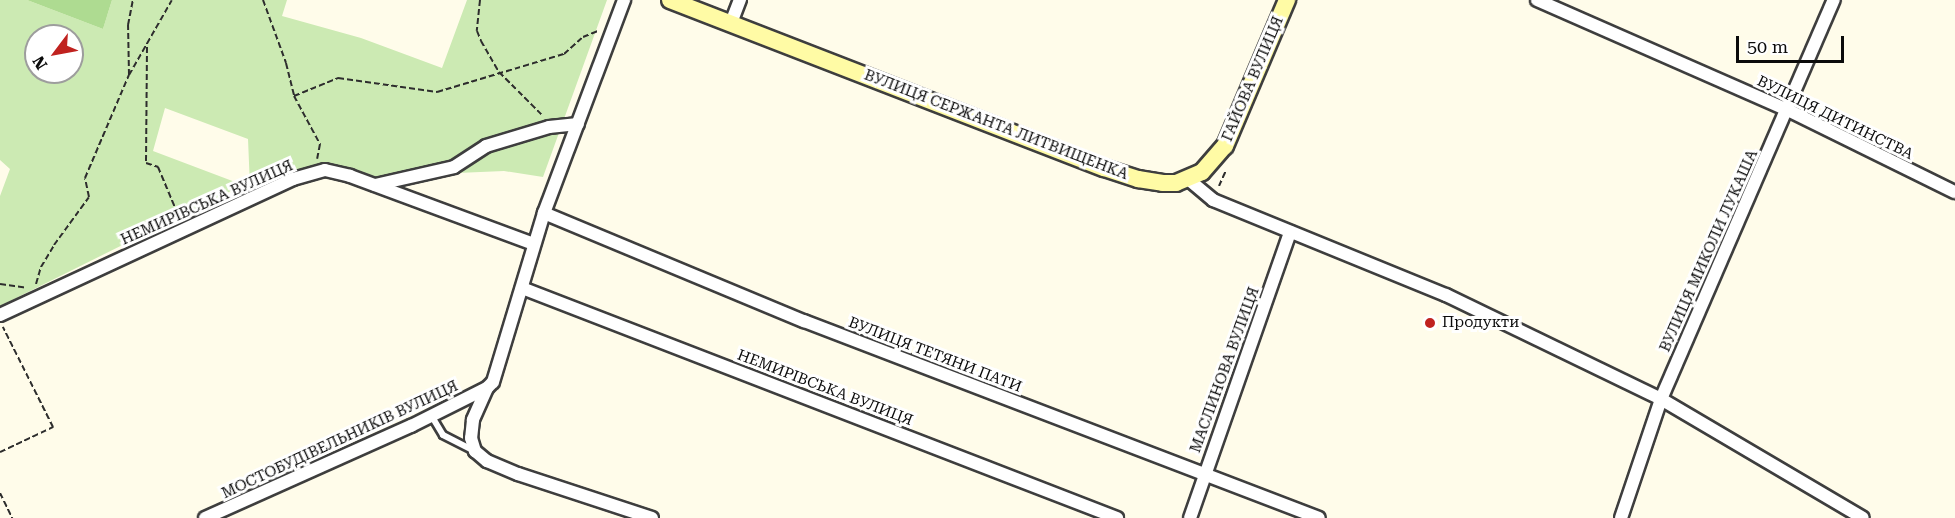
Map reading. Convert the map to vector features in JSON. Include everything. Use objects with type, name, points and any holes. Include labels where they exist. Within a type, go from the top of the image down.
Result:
[{"type":"main road","name":"ВУЛИЦЯ СЕРЖАНТА ЛИТВИЩЕНКА","points":[[670,0],[1138,179],[1164,183],[1188,179]]},
{"type":"main road","name":"ГАЙОВА ВУЛИЦЯ","points":[[1188,179],[1202,172],[1214,161],[1224,146],[1287,0]]},
{"type":"street","points":[[624,0],[544,213],[497,373],[486,388],[473,420],[471,438],[475,452],[487,461],[518,474],[652,518]]},
{"type":"street","points":[[731,23],[740,0]]},
{"type":"street","name":"ВУЛИЦЯ ДИТИНСТВА","points":[[1537,0],[1788,110],[1955,192]]},
{"type":"street","name":"ВУЛИЦЯ МИКОЛИ ЛУКАША","points":[[1621,518],[1661,399],[1834,0]]},
{"type":"street","points":[[375,185],[454,167],[486,146],[549,127],[578,124]]},
{"type":"street","name":"НЕМИРІВСЬКА ВУЛИЦЯ","points":[[0,315],[183,229],[293,179],[314,172],[335,171],[534,244]]},
{"type":"street","points":[[1188,179],[1213,200],[1446,295],[1661,399],[1863,518]]},
{"type":"street","name":"ВУЛИЦЯ ТЕТЯНИ ПАТИ","points":[[544,213],[804,321],[1319,518]]},
{"type":"street","name":"МАСЛИНОВА ВУЛИЦЯ","points":[[1190,518],[1290,232]]},
{"type":"street","name":"НЕМИРІВСЬКА ВУЛИЦЯ","points":[[522,288],[1117,518]]},
{"type":"street","name":"МОСТОБУДІВЕЛЬНИКІВ ВУЛИЦЯ","points":[[205,518],[486,388]]},
{"type":"lane","points":[[431,415],[443,435],[475,452]]},
{"type":"path","points":[[129,75],[128,25],[133,0]]},
{"type":"path","points":[[0,284],[34,290],[41,267],[54,245],[89,198],[85,178],[129,75],[172,0]]},
{"type":"path","points":[[262,0],[286,63],[294,96],[320,144],[314,172]]},
{"type":"path","points":[[480,0],[477,31],[499,72],[531,101],[549,127]]},
{"type":"path","points":[[294,96],[338,78],[437,92],[564,54],[583,37],[613,28]]},
{"type":"path","points":[[147,44],[146,164],[158,167],[183,229]]},
{"type":"path","points":[[0,321],[53,427],[0,452]]},
{"type":"path","points":[[0,493],[12,518]]},
{"type":"green space","points":[[0,0],[27,0],[103,29],[112,0],[287,0],[282,16],[361,38],[442,68],[467,0],[607,0],[543,177],[504,171],[316,179],[250,187],[248,139],[165,108],[153,151],[243,185],[0,306],[0,196],[10,169],[0,160]]},
{"type":"green space","points":[[27,0],[112,0],[103,29]]},
{"type":"place","name":"Продукти","points":[[1430,323]]}]
